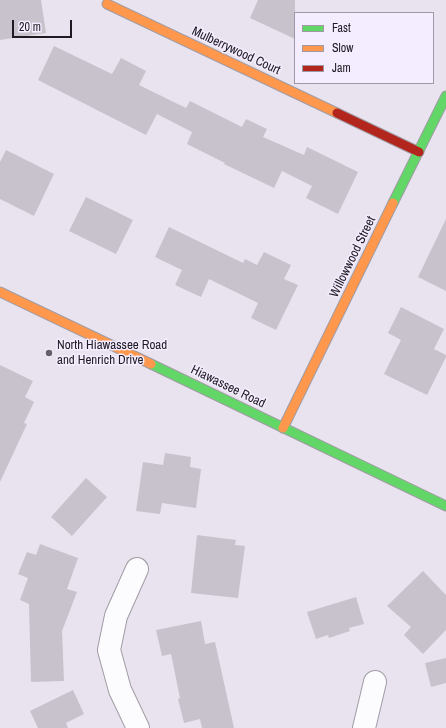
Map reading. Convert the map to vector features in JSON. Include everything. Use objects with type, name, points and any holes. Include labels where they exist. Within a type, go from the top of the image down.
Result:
[{"type":"street","name":"Mulberrywood Court","points":[[107,4],[419,152]]},
{"type":"street","name":"Willowwood Street","points":[[283,428],[446,96]]},
{"type":"street","name":"Hiawassee Road","points":[[0,292],[446,506]]},
{"type":"street","points":[[137,569],[116,616],[109,650],[120,690],[138,728]]},
{"type":"street","points":[[364,728],[375,682]]},
{"type":"building","points":[[0,0],[41,0],[46,33],[0,40]]},
{"type":"building","points":[[258,0],[295,0],[294,39],[250,18]]},
{"type":"building","points":[[54,46],[112,74],[121,58],[146,71],[139,85],[186,108],[190,101],[242,127],[246,119],[267,129],[263,137],[304,155],[307,147],[358,172],[338,214],[306,198],[312,186],[282,171],[274,188],[187,144],[192,132],[157,114],[146,135],[38,80]]},
{"type":"building","points":[[6,150],[54,174],[34,216],[0,199],[0,162]]},
{"type":"building","points":[[86,197],[133,220],[116,254],[69,231]]},
{"type":"building","points":[[446,219],[446,291],[418,277]]},
{"type":"building","points":[[169,227],[243,263],[245,259],[257,265],[264,252],[291,265],[284,279],[298,285],[276,330],[251,318],[258,303],[209,279],[201,297],[175,285],[182,270],[155,257]]},
{"type":"building","points":[[401,307],[444,329],[434,349],[446,355],[446,357],[427,395],[384,374],[401,340],[388,333]]},
{"type":"building","points":[[0,365],[33,381],[25,397],[34,402],[24,423],[27,424],[0,482]]},
{"type":"building","points":[[165,453],[191,457],[190,467],[201,469],[196,508],[162,503],[160,514],[136,511],[143,462],[163,465]]},
{"type":"building","points":[[86,478],[107,497],[72,536],[51,517]]},
{"type":"building","points":[[197,535],[236,540],[235,545],[245,546],[238,598],[191,593]]},
{"type":"building","points":[[40,544],[78,558],[67,589],[77,592],[62,631],[64,681],[31,682],[29,604],[20,600],[28,578],[18,574],[27,552],[36,555]]},
{"type":"building","points":[[423,571],[446,595],[446,630],[423,654],[404,635],[411,627],[387,606]]},
{"type":"building","points":[[356,597],[364,624],[349,628],[350,631],[329,638],[328,635],[316,639],[307,612]]},
{"type":"building","points":[[201,621],[205,644],[215,642],[234,728],[202,728],[200,719],[184,723],[178,699],[180,698],[171,654],[162,656],[156,630]]},
{"type":"building","points":[[446,658],[446,683],[431,687],[425,663]]},
{"type":"building","points":[[73,690],[84,714],[66,723],[68,728],[38,728],[30,711]]},
{"type":"traffic: fast","points":[[393,203],[446,96]]},
{"type":"traffic: fast","points":[[151,364],[446,506]]},
{"type":"traffic: slow","points":[[107,4],[337,113]]},
{"type":"traffic: slow","points":[[283,428],[393,203]]},
{"type":"traffic: slow","points":[[0,292],[151,364]]},
{"type":"traffic: jam","points":[[337,113],[419,152]]},
{"type":"place","name":"North Hiawassee Road and Henrich Drive","points":[[49,353]]}]
